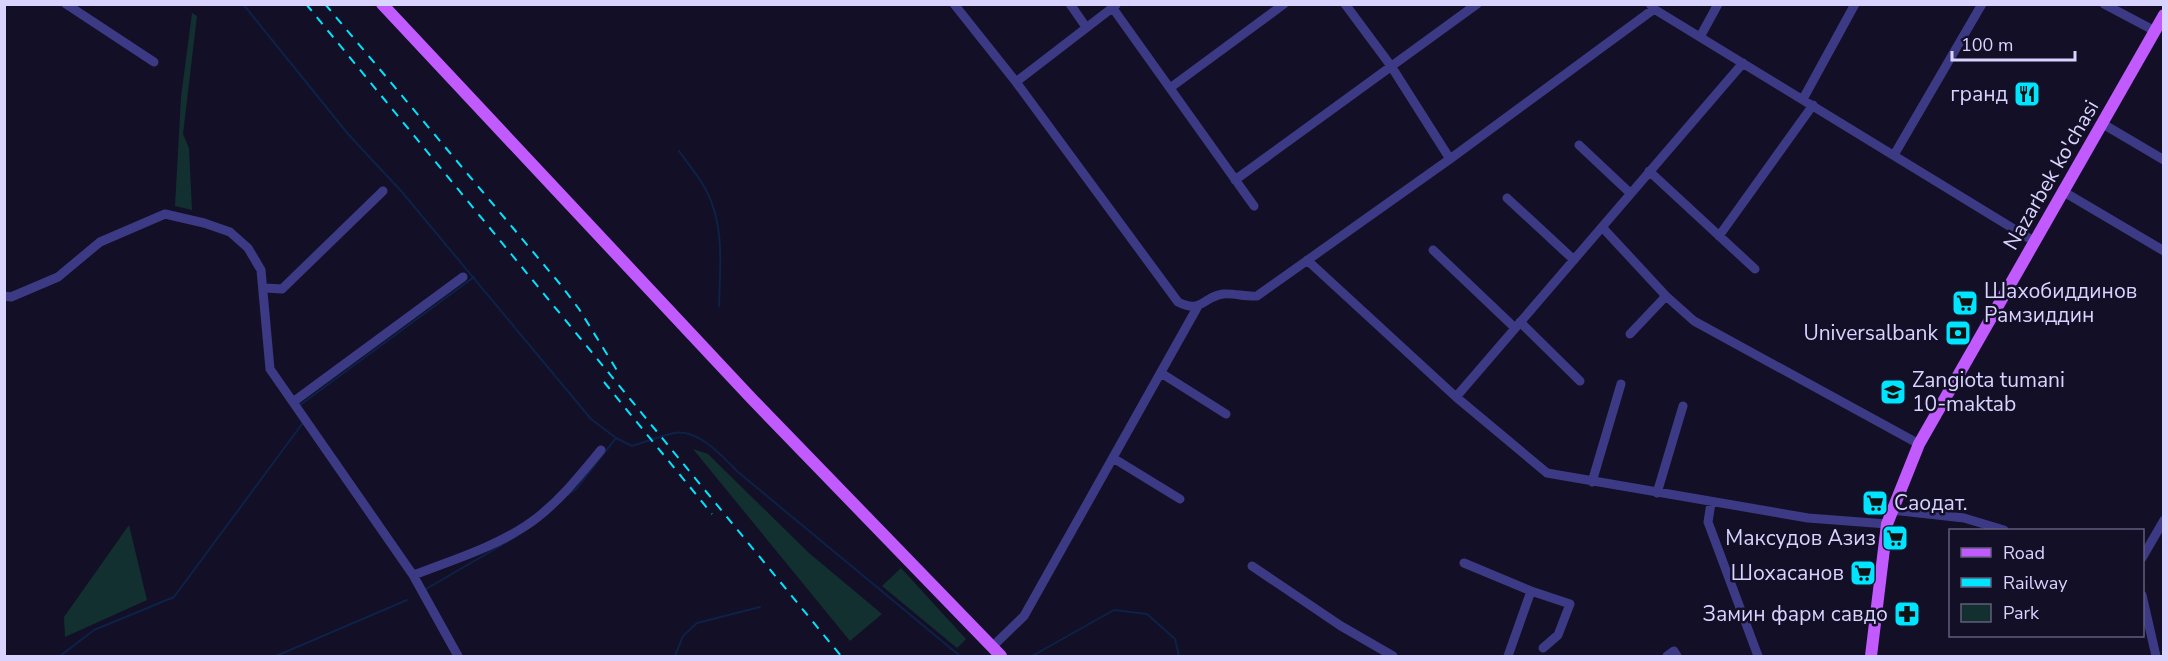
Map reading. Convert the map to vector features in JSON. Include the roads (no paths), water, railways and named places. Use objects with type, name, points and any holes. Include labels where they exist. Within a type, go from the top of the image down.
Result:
[{"type":"main road","points":[[382,4],[768,416],[996,652]]},
{"type":"main road","name":"Nazarbek ko'chasi","points":[[1871,657],[1887,524],[1919,444],[2163,15]]},
{"type":"street","points":[[66,4],[154,62]]},
{"type":"street","points":[[954,4],[1016,82],[1178,302],[1188,307],[1198,306]]},
{"type":"street","points":[[1070,4],[1086,27]]},
{"type":"street","points":[[1170,88],[1284,4]]},
{"type":"street","points":[[1345,4],[1391,66],[1450,159]]},
{"type":"street","points":[[1235,180],[1477,4]]},
{"type":"street","points":[[1700,37],[1718,4]]},
{"type":"street","points":[[1803,99],[1855,4]]},
{"type":"street","points":[[1894,155],[1982,4]]},
{"type":"street","points":[[2104,4],[2155,31]]},
{"type":"street","points":[[1016,82],[1114,6],[1254,206]]},
{"type":"street","points":[[996,652],[1024,616],[1198,306],[1213,296],[1225,294],[1257,296],[1450,159],[1652,7],[2035,242]]},
{"type":"street","points":[[1456,397],[1743,63]]},
{"type":"street","points":[[1719,236],[1813,105]]},
{"type":"street","points":[[2103,124],[2163,160]]},
{"type":"street","points":[[1579,145],[1630,193]]},
{"type":"street","points":[[1649,171],[1755,269]]},
{"type":"street","points":[[265,288],[282,289],[383,191]]},
{"type":"street","points":[[2064,192],[2163,251]]},
{"type":"street","points":[[1507,198],[1574,260]]},
{"type":"street","points":[[4,296],[11,297],[58,277],[100,242],[165,214],[230,232],[252,255],[261,270],[265,288],[270,369],[413,575],[458,657]]},
{"type":"street","points":[[1602,227],[1666,296],[1694,321],[1919,444]]},
{"type":"street","points":[[1433,250],[1580,381]]},
{"type":"street","points":[[1307,260],[1456,397],[1547,472],[1592,482],[1808,518],[1887,524]]},
{"type":"street","points":[[293,402],[463,277]]},
{"type":"street","points":[[1630,334],[1666,296]]},
{"type":"street","points":[[1161,373],[1226,414]]},
{"type":"street","points":[[1592,482],[1621,384]]},
{"type":"street","points":[[1657,493],[1683,406]]},
{"type":"street","points":[[413,575],[480,550],[536,519],[570,488],[601,450]]},
{"type":"street","points":[[1113,458],[1180,499]]},
{"type":"street","points":[[1711,502],[1708,522],[1758,657]]},
{"type":"street","points":[[1892,510],[1964,518],[1998,529]]},
{"type":"street","points":[[2144,554],[2163,520]]},
{"type":"street","points":[[1464,563],[1531,591],[1570,604],[1558,635],[1544,648]]},
{"type":"street","points":[[1252,566],[1341,626],[1393,657]]},
{"type":"street","points":[[1508,657],[1531,591]]},
{"type":"street","points":[[2144,601],[2156,657]]},
{"type":"street","points":[[1667,657],[1674,651],[1677,657]]},
{"type":"waterway","points":[[243,4],[348,134],[402,192],[591,419],[616,438],[632,446],[674,433],[683,433],[701,439],[960,656]]},
{"type":"waterway","points":[[679,151],[703,185],[716,218],[720,247],[719,306]]},
{"type":"waterway","points":[[300,405],[474,277]]},
{"type":"waterway","points":[[60,656],[94,630],[174,597],[302,424]]},
{"type":"waterway","points":[[568,495],[577,488],[616,438]]},
{"type":"waterway","points":[[426,589],[517,536]]},
{"type":"waterway","points":[[276,656],[407,600]]},
{"type":"waterway","points":[[675,656],[683,636],[697,623],[760,607]]},
{"type":"waterway","points":[[1032,656],[1114,610],[1147,614],[1175,639],[1179,656]]},
{"type":"railway","points":[[306,4],[841,656]]},
{"type":"railway","points":[[325,4],[560,284],[579,309],[618,372]]},
{"type":"railway","points":[[604,382],[712,514]]},
{"type":"place","name":"гранд","points":[[2027,94]]},
{"type":"place","name":"Шахобиддинов Рамзиддин","points":[[1965,303]]},
{"type":"place","name":"Universalbank","points":[[1958,333]]},
{"type":"place","name":"Zangiota tumani 10-maktab","points":[[1893,392]]},
{"type":"place","name":"Саодат.","points":[[1875,503]]},
{"type":"place","name":"Максудов Азиз","points":[[1895,538]]},
{"type":"place","name":"Шохасанов","points":[[1863,573]]},
{"type":"place","name":"Замин фарм савдо","points":[[1907,614]]}]
